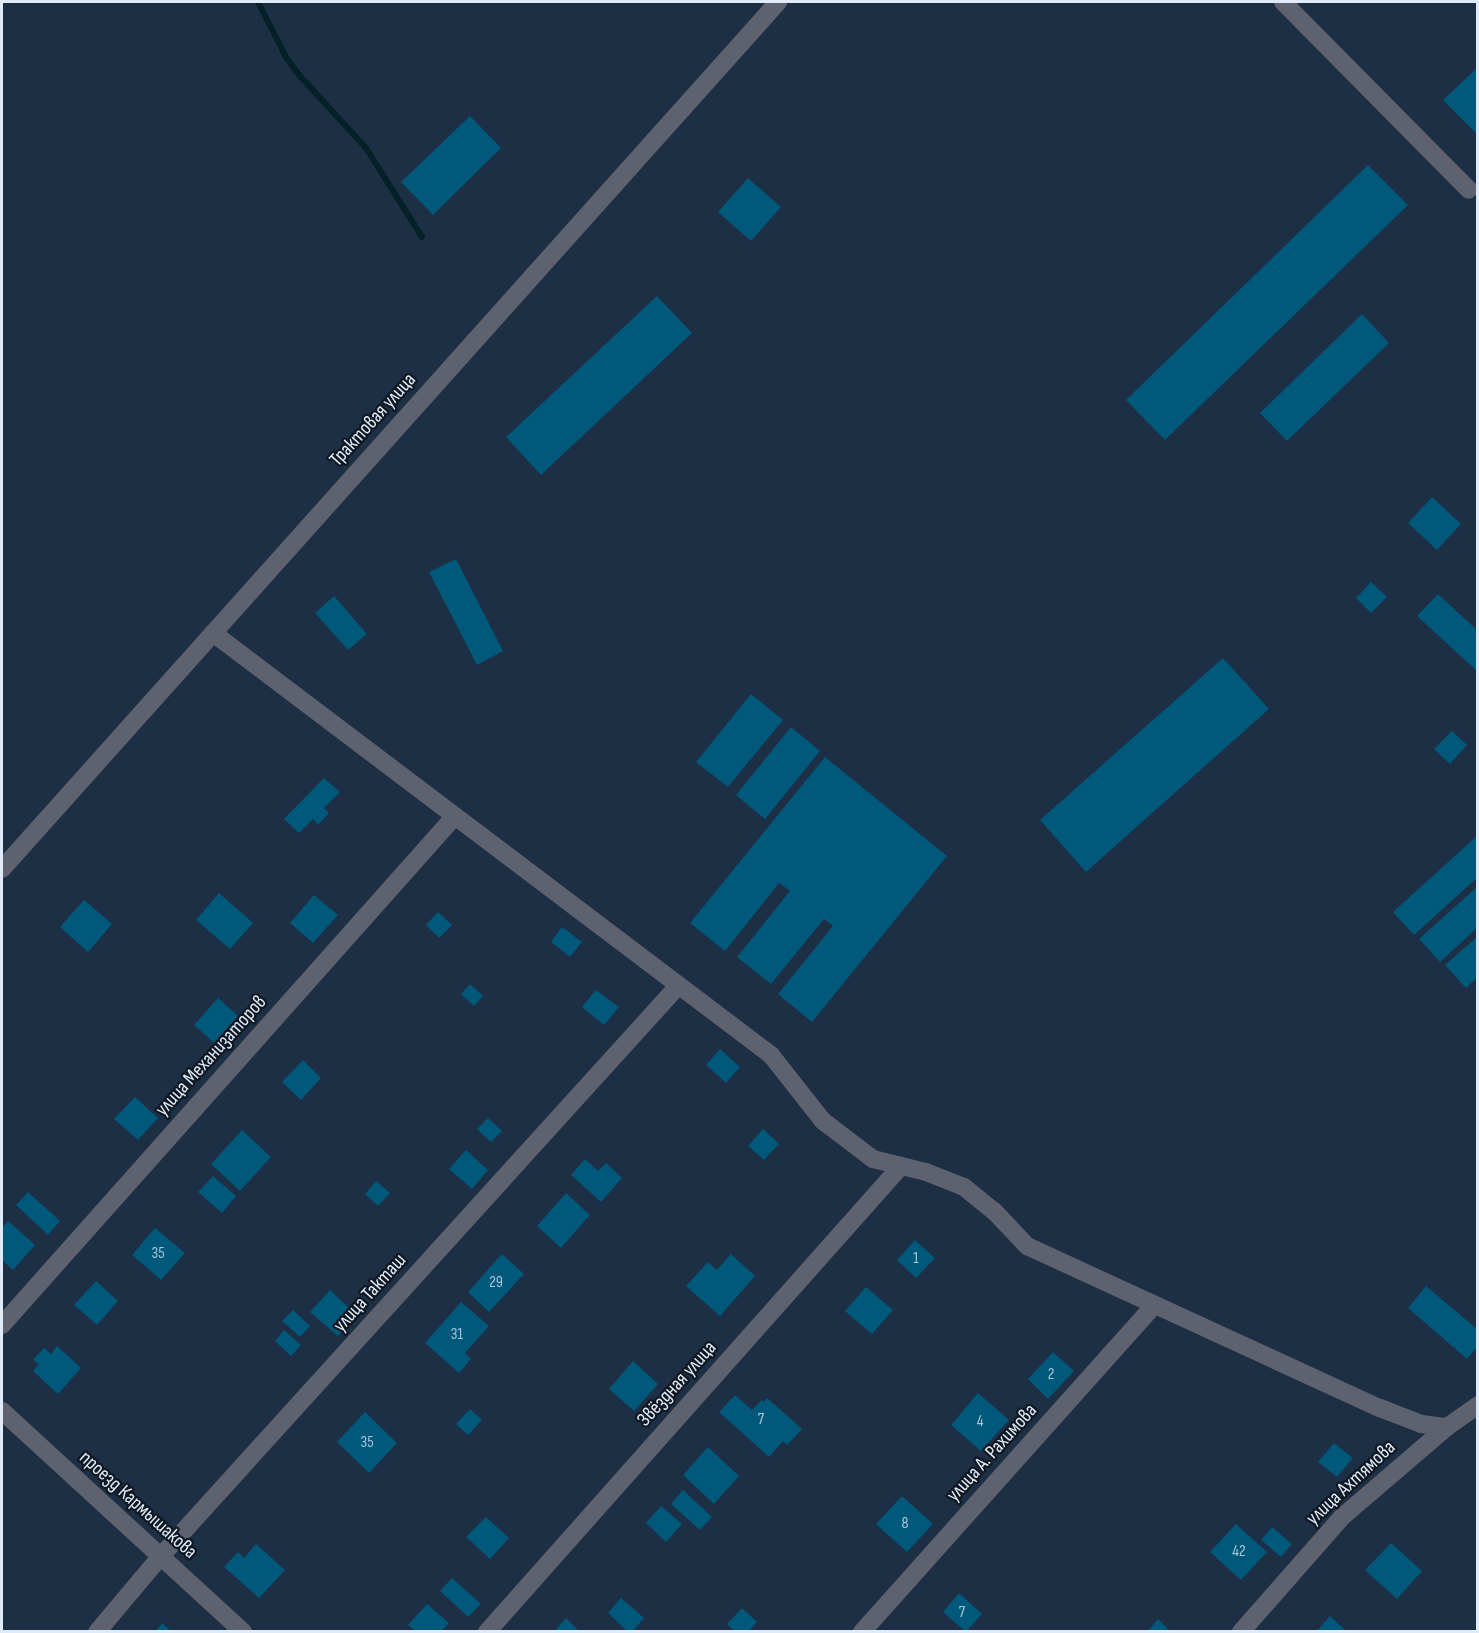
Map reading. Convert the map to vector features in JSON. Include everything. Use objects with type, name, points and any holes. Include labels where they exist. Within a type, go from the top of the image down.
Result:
[{"type":"street","name":"Трактовая улица","points":[[2,869],[778,2]]},
{"type":"street","points":[[1283,2],[1469,190]]},
{"type":"street","points":[[213,633],[771,1055],[823,1121],[873,1159],[964,1186],[994,1211],[1027,1246],[1380,1408],[1421,1424],[1447,1427]]},
{"type":"street","name":"улица Механизаторов","points":[[2,1325],[455,816]]},
{"type":"street","name":"улица Такташ","points":[[97,1632],[161,1556],[678,986]]},
{"type":"street","name":"Звёздная улица","points":[[487,1632],[901,1166]]},
{"type":"street","name":"улица А. Рахимова","points":[[862,1632],[1154,1305]]},
{"type":"street","name":"улица Ахтямова","points":[[1241,1632],[1342,1517],[1447,1427],[1478,1405]]},
{"type":"street","name":"проезд Кармышакова","points":[[2,1412],[243,1632]]},
{"type":"building","points":[[1478,67],[1478,135],[1443,100]]},
{"type":"building","points":[[470,116],[501,148],[433,215],[401,182]]},
{"type":"building","points":[[1368,165],[1408,205],[1165,440],[1126,400]]},
{"type":"building","points":[[748,178],[781,207],[751,241],[718,212]]},
{"type":"building","points":[[657,296],[692,333],[541,475],[506,437]]},
{"type":"building","points":[[1362,314],[1389,343],[1287,441],[1260,413]]},
{"type":"building","points":[[1432,497],[1461,524],[1437,550],[1408,523]]},
{"type":"building","points":[[456,559],[503,651],[477,665],[429,572]]},
{"type":"building","points":[[1371,582],[1387,597],[1371,613],[1356,598]]},
{"type":"building","points":[[1438,594],[1478,631],[1478,672],[1417,616]]},
{"type":"building","points":[[334,596],[367,634],[348,650],[315,613]]},
{"type":"building","points":[[1223,658],[1269,709],[1086,872],[1040,820]]},
{"type":"building","points":[[751,694],[783,720],[728,787],[696,762]]},
{"type":"building","points":[[791,727],[820,751],[765,819],[736,795]]},
{"type":"building","points":[[1452,731],[1467,745],[1450,764],[1434,749]]},
{"type":"building","points":[[825,757],[947,856],[812,1022],[778,994],[833,926],[824,919],[771,984],[737,957],[790,891],[779,883],[725,951],[690,923]]},
{"type":"building","points":[[324,778],[340,792],[324,808],[329,813],[318,825],[313,819],[299,833],[284,819]]},
{"type":"building","points":[[1478,835],[1478,877],[1414,935],[1393,912]]},
{"type":"building","points":[[1478,886],[1478,927],[1440,962],[1419,939]]},
{"type":"building","points":[[219,893],[253,923],[230,949],[196,920]]},
{"type":"building","points":[[314,895],[338,915],[313,943],[290,923]]},
{"type":"building","points":[[84,900],[112,924],[88,952],[60,927]]},
{"type":"building","points":[[438,912],[452,925],[439,938],[426,925]]},
{"type":"building","points":[[562,927],[582,942],[570,957],[551,942]]},
{"type":"building","points":[[1478,936],[1478,977],[1466,988],[1445,965]]},
{"type":"building","points":[[470,984],[483,996],[474,1006],[461,994]]},
{"type":"building","points":[[596,990],[619,1007],[604,1025],[582,1007]]},
{"type":"building","points":[[218,998],[238,1016],[214,1043],[194,1025]]},
{"type":"building","points":[[720,1049],[740,1067],[726,1083],[706,1065]]},
{"type":"building","points":[[303,1060],[321,1078],[301,1100],[282,1082]]},
{"type":"building","points":[[135,1097],[158,1118],[138,1140],[114,1119]]},
{"type":"building","points":[[488,1118],[502,1131],[491,1142],[477,1129]]},
{"type":"building","points":[[763,1129],[779,1144],[764,1160],[748,1146]]},
{"type":"building","points":[[242,1130],[271,1157],[240,1191],[211,1164]]},
{"type":"building","points":[[466,1150],[488,1170],[472,1189],[449,1169]]},
{"type":"building","points":[[585,1159],[598,1171],[606,1163],[622,1178],[601,1202],[571,1175]]},
{"type":"building","points":[[213,1176],[236,1196],[222,1213],[198,1192]]},
{"type":"building","points":[[376,1181],[390,1193],[378,1206],[365,1194]]},
{"type":"building","points":[[28,1192],[60,1221],[48,1235],[16,1205]]},
{"type":"building","points":[[566,1193],[590,1215],[561,1248],[537,1226]]},
{"type":"building","points":[[8,1221],[35,1245],[13,1270],[2,1260],[2,1228]]},
{"type":"building","points":[[155,1228],[185,1253],[161,1280],[132,1255]]},
{"type":"building","points":[[915,1240],[935,1258],[916,1278],[897,1260]]},
{"type":"building","points":[[502,1254],[524,1274],[489,1312],[468,1292]]},
{"type":"building","points":[[731,1254],[755,1276],[720,1316],[686,1286],[708,1262],[717,1270]]},
{"type":"building","points":[[96,1281],[118,1301],[97,1325],[74,1305]]},
{"type":"building","points":[[1426,1286],[1478,1330],[1478,1346],[1467,1359],[1408,1308]]},
{"type":"building","points":[[866,1287],[893,1310],[872,1334],[845,1311]]},
{"type":"building","points":[[330,1290],[357,1315],[338,1336],[310,1312]]},
{"type":"building","points":[[461,1302],[489,1326],[465,1353],[471,1359],[459,1373],[425,1343]]},
{"type":"building","points":[[293,1310],[310,1326],[300,1337],[282,1321]]},
{"type":"building","points":[[284,1330],[301,1345],[291,1356],[275,1341]]},
{"type":"building","points":[[57,1346],[81,1368],[58,1394],[33,1371],[39,1364],[33,1360],[44,1348],[51,1354]]},
{"type":"building","points":[[1053,1352],[1074,1371],[1048,1399],[1028,1379]]},
{"type":"building","points":[[633,1361],[658,1384],[634,1411],[609,1389]]},
{"type":"building","points":[[978,1393],[1009,1420],[981,1451],[951,1425]]},
{"type":"building","points":[[735,1395],[752,1410],[767,1398],[802,1429],[787,1445],[783,1441],[769,1457],[719,1412]]},
{"type":"building","points":[[470,1409],[482,1420],[468,1435],[456,1424]]},
{"type":"building","points":[[365,1412],[397,1443],[369,1473],[337,1442]]},
{"type":"building","points":[[1334,1443],[1353,1458],[1337,1477],[1318,1462]]},
{"type":"building","points":[[708,1447],[739,1476],[714,1504],[683,1475]]},
{"type":"building","points":[[683,1490],[712,1517],[700,1530],[671,1504]]},
{"type":"building","points":[[902,1496],[933,1524],[907,1552],[876,1524]]},
{"type":"building","points":[[661,1506],[682,1524],[666,1542],[646,1523]]},
{"type":"building","points":[[486,1517],[509,1538],[490,1559],[466,1537]]},
{"type":"building","points":[[1236,1524],[1267,1552],[1241,1580],[1210,1552]]},
{"type":"building","points":[[1272,1527],[1292,1544],[1281,1557],[1261,1540]]},
{"type":"building","points":[[1391,1543],[1422,1571],[1397,1599],[1365,1570]]},
{"type":"building","points":[[256,1544],[285,1570],[259,1598],[224,1567],[238,1552],[244,1558]]},
{"type":"building","points":[[452,1578],[481,1604],[468,1617],[440,1591]]},
{"type":"building","points":[[959,1593],[982,1614],[966,1632],[943,1612]]},
{"type":"building","points":[[621,1598],[644,1618],[632,1632],[628,1632],[608,1613]]},
{"type":"building","points":[[427,1604],[449,1623],[441,1632],[416,1632],[408,1625]]},
{"type":"building","points":[[742,1608],[757,1622],[748,1632],[735,1632],[727,1624]]},
{"type":"building","points":[[1330,1616],[1347,1632],[1316,1632]]},
{"type":"building","points":[[566,1618],[580,1632],[554,1632]]},
{"type":"building","points":[[1158,1619],[1171,1632],[1147,1632]]},
{"type":"building","points":[[162,1623],[172,1632],[155,1632]]},
{"type":"waterway","points":[[258,2],[286,57],[300,76],[366,148],[422,237]]}]
